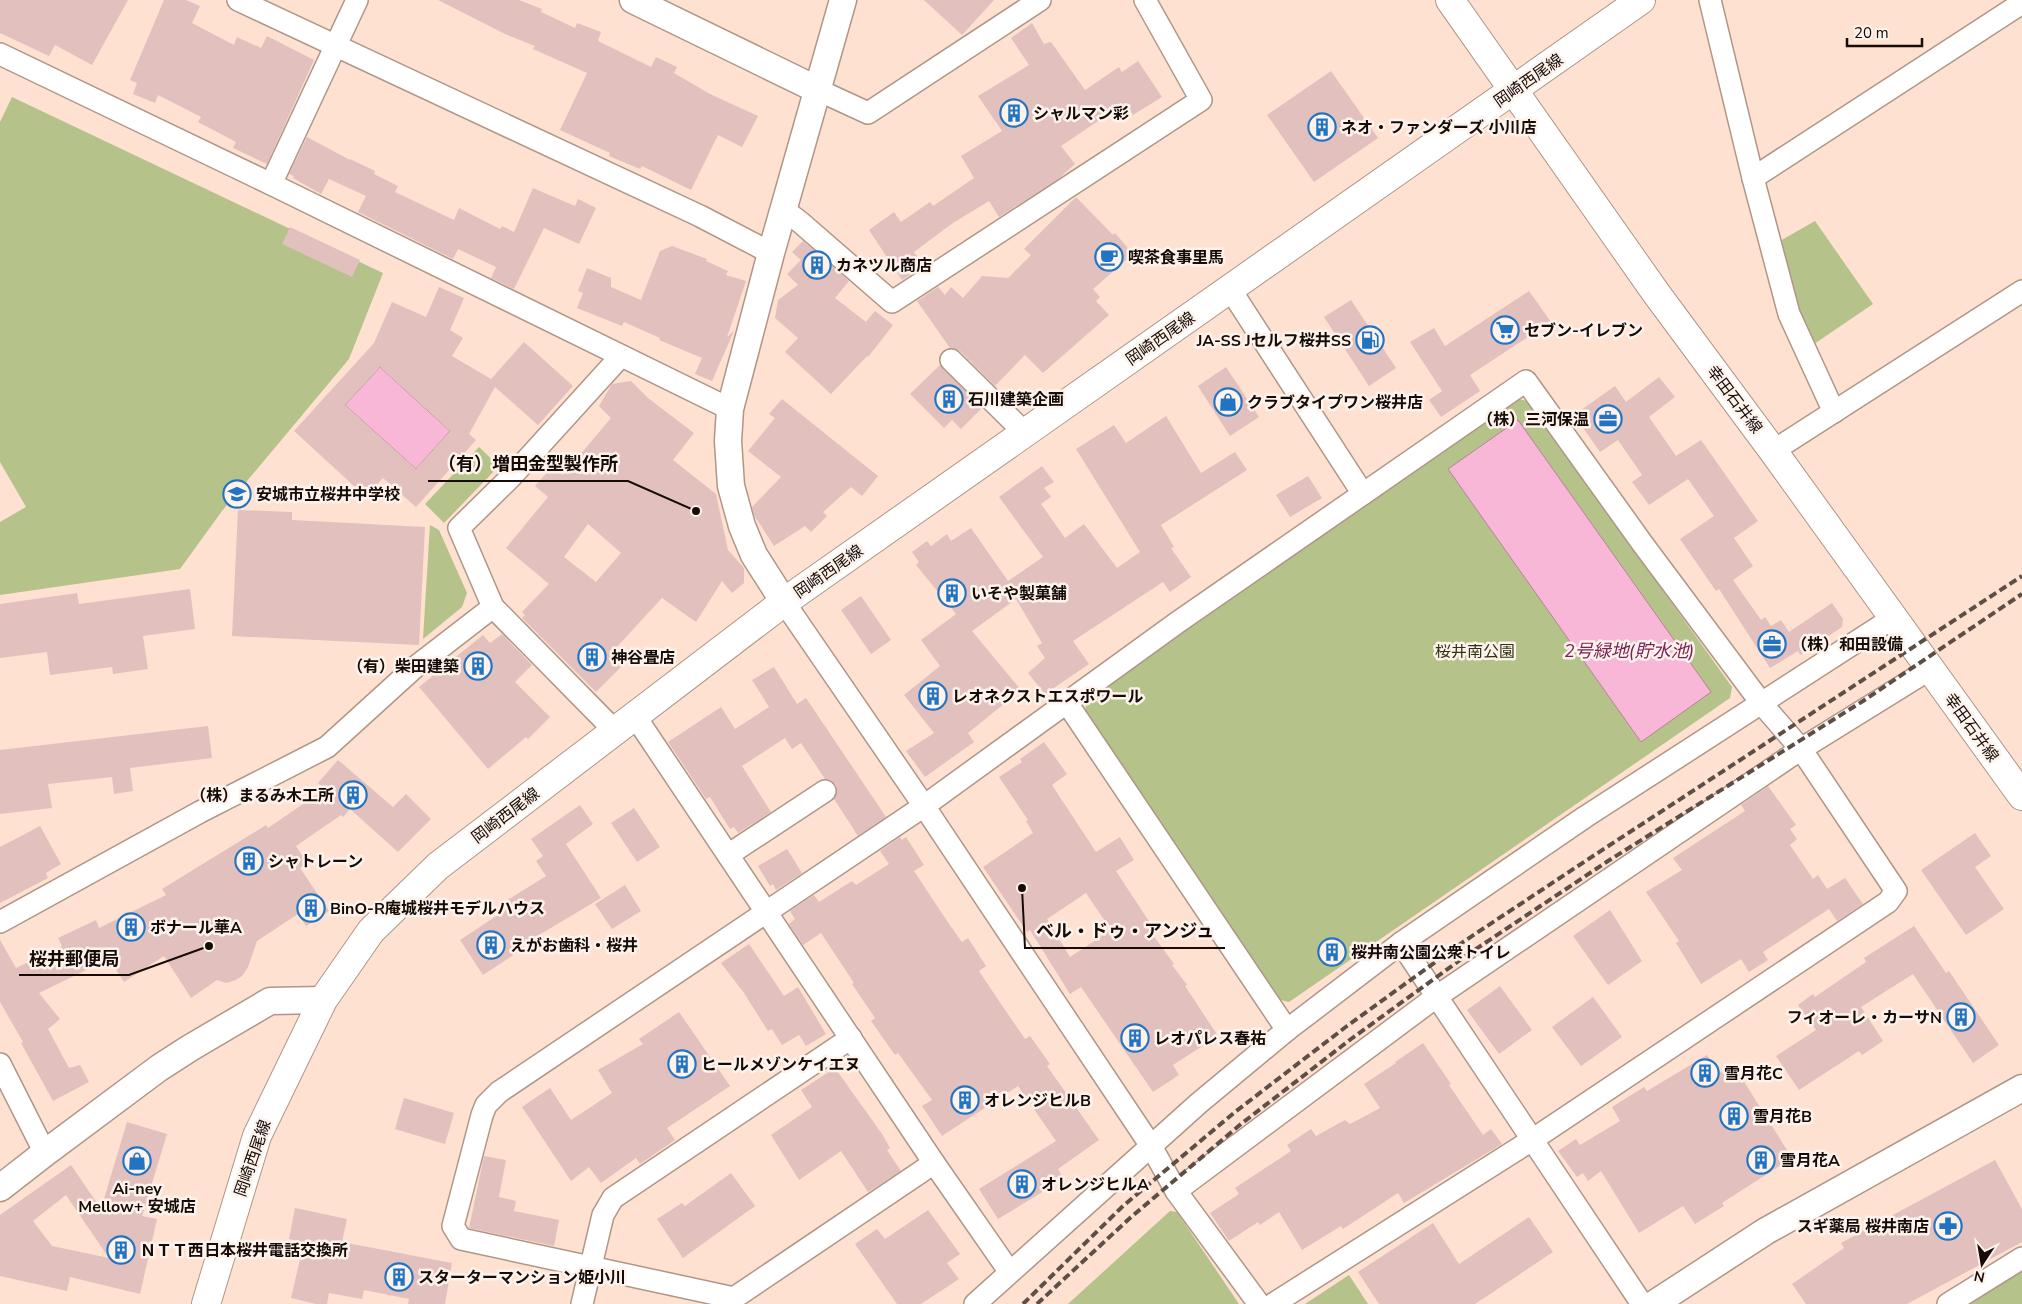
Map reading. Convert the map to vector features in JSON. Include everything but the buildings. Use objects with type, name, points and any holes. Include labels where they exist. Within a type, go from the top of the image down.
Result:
[{"type":"main road","name":"幸田石井線","points":[[1450,0],[1656,293],[1773,451],[2022,796]]},
{"type":"main road","name":"岡崎西尾線","points":[[206,1304],[257,1136],[323,1000],[371,931],[438,866],[784,602],[1641,0]]},
{"type":"street","points":[[238,0],[700,216],[771,253]]},
{"type":"street","points":[[271,184],[357,0]]},
{"type":"street","points":[[633,0],[868,113],[1040,0]]},
{"type":"street","points":[[843,0],[771,253],[730,409],[728,441],[732,486],[742,526],[754,555],[784,602],[924,806],[1151,1146],[1176,1191],[1259,1304]]},
{"type":"street","points":[[784,210],[892,302],[1201,100],[1145,0]]},
{"type":"street","points":[[1710,0],[1753,178],[1789,314],[1834,412]]},
{"type":"street","points":[[1753,178],[2022,3]]},
{"type":"street","points":[[0,55],[271,184],[730,409]]},
{"type":"street","points":[[1230,289],[1363,494]]},
{"type":"street","points":[[1773,451],[2022,291]]},
{"type":"street","points":[[621,356],[510,477],[459,528],[493,607],[625,723],[728,855],[934,1163],[1009,1271]]},
{"type":"street","points":[[951,360],[1025,432]]},
{"type":"street","points":[[934,1163],[734,1298],[461,1239],[453,1226],[486,1105],[498,1092],[924,806],[1178,622],[1526,381],[1642,543],[1762,704],[1801,749],[1896,891],[1888,902],[1532,1140],[1273,1304]]},
{"type":"street","points":[[0,922],[200,812],[327,747],[414,668],[493,607]]},
{"type":"street","points":[[974,1304],[1199,1103],[1288,1030],[1401,942],[1585,816],[1762,704],[1893,618]]},
{"type":"street","points":[[1176,1191],[1436,997],[1801,749],[1930,669]]},
{"type":"street","points":[[1067,703],[1288,1030]]},
{"type":"street","points":[[728,855],[825,791]]},
{"type":"street","points":[[1401,942],[1642,1304]]},
{"type":"street","points":[[0,1188],[45,1152],[159,1068],[270,1001],[323,1000]]},
{"type":"street","points":[[582,1304],[603,1215],[613,1198],[851,1038]]},
{"type":"street","points":[[0,1064],[45,1152]]},
{"type":"street","points":[[1654,1304],[1766,1231],[2022,1088]]},
{"type":"street","points":[[1948,1304],[2022,1258]]},
{"type":"green space","points":[[12,97],[383,273],[349,359],[222,511],[180,569],[0,595],[0,522],[26,507],[0,462],[0,122]]},
{"type":"green space","points":[[1815,221],[1873,304],[1814,344],[1796,308],[1780,241]]},
{"type":"green space","name":"桜井南公園","points":[[1515,398],[1527,401],[1732,687],[1730,698],[1289,1002],[1276,999],[1084,712],[1089,697]]},
{"type":"green space","points":[[479,447],[499,466],[444,523],[425,504]]},
{"type":"green space","points":[[430,525],[439,530],[467,593],[462,607],[423,639]]},
{"type":"green space","points":[[1170,1211],[1177,1212],[1239,1304],[1068,1304]]},
{"type":"green space","points":[[2022,1269],[2022,1304],[1967,1304]]},
{"type":"green space","points":[[1349,1275],[1368,1304],[1305,1304]]},
{"type":"water","points":[[380,367],[450,431],[416,469],[345,405]]},
{"type":"water","name":"2号緑地(貯水池)","points":[[1518,420],[1711,692],[1641,742],[1448,469]]},
{"type":"railway","points":[[1023,1304],[1123,1206],[1235,1112],[1347,1026],[1463,942],[2022,576]]},
{"type":"railway","points":[[1037,1304],[1130,1218],[1241,1124],[1351,1039],[1467,955],[1608,861],[1863,701],[2022,594]]},
{"type":"place","name":"シャルマン彩","points":[[1014,113]]},
{"type":"place","name":"ネオ・ファンダーズ 小川店","points":[[1322,127]]},
{"type":"place","name":"喫茶食事里馬","points":[[1109,257]]},
{"type":"place","name":"カネツル商店","points":[[817,265]]},
{"type":"place","name":"セブン-イレブン","points":[[1505,330]]},
{"type":"place","name":"JA-SS Jセルフ桜井SS","points":[[1370,340]]},
{"type":"place","name":"石川建築企画","points":[[949,399]]},
{"type":"place","name":"クラブタイプワン桜井店","points":[[1228,402]]},
{"type":"place","name":"（株）三河保温","points":[[1608,419]]},
{"type":"place","name":"安城市立桜井中学校","points":[[237,494]]},
{"type":"place","name":"（有）増田金型製作所","points":[[696,511]]},
{"type":"place","name":"いそや製菓舗","points":[[952,593]]},
{"type":"place","name":"（株）和田設備","points":[[1772,644]]},
{"type":"place","name":"神谷畳店","points":[[592,657]]},
{"type":"place","name":"（有）柴田建築","points":[[478,666]]},
{"type":"place","name":"レオネクストエスポワール","points":[[933,696]]},
{"type":"place","name":"（株）まるみ木工所","points":[[353,795]]},
{"type":"place","name":"シャトレーン","points":[[249,861]]},
{"type":"place","name":"ベル・ドゥ・アンジュ","points":[[1022,888]]},
{"type":"place","name":"BinO‐R庵城桜井モデルハウス","points":[[311,908]]},
{"type":"place","name":"ボナール華A","points":[[131,927]]},
{"type":"place","name":"えがお歯科・桜井","points":[[491,945]]},
{"type":"place","name":"桜井郵便局","points":[[209,946]]},
{"type":"place","name":"桜井南公園公衆トイレ","points":[[1332,952]]},
{"type":"place","name":"フィオーレ・カーサN","points":[[1961,1017]]},
{"type":"place","name":"レオパレス春祐","points":[[1135,1038]]},
{"type":"place","name":"ヒールメゾンケイエヌ","points":[[682,1064]]},
{"type":"place","name":"雪月花C","points":[[1705,1073]]},
{"type":"place","name":"オレンジヒルB","points":[[965,1100]]},
{"type":"place","name":"雪月花B","points":[[1734,1116]]},
{"type":"place","name":"雪月花A","points":[[1761,1160]]},
{"type":"place","name":"Ai-ney Mellow+ 安城店","points":[[137,1161]]},
{"type":"place","name":"オレンジヒルA","points":[[1022,1184]]},
{"type":"place","name":"スギ薬局 桜井南店","points":[[1948,1226]]},
{"type":"place","name":"ＮＴＴ西日本桜井電話交換所","points":[[121,1250]]},
{"type":"place","name":"スターターマンション姫小川","points":[[399,1277]]}]
